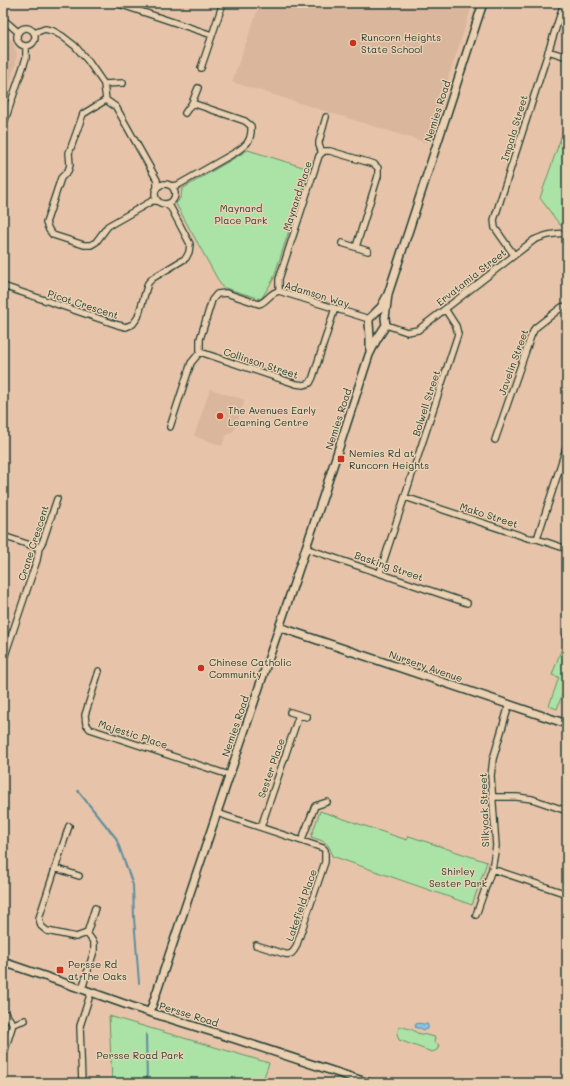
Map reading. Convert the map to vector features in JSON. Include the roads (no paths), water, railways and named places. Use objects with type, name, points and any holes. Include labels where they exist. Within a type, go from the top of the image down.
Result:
[{"type":"street","points":[[116,3],[212,35]]},
{"type":"street","points":[[201,68],[223,3]]},
{"type":"street","name":"Nemies Road","points":[[369,355],[371,320],[381,307],[388,294],[483,3]]},
{"type":"street","name":"Impala Street","points":[[514,255],[495,228],[494,220],[564,3]]},
{"type":"street","points":[[3,19],[18,32]]},
{"type":"street","points":[[21,29],[30,29],[34,33],[34,41],[30,45],[22,45],[18,42],[18,32],[21,29]]},
{"type":"street","points":[[34,33],[45,29],[53,31],[75,46],[88,60],[104,84],[106,100],[116,107],[160,185]]},
{"type":"street","points":[[3,126],[26,58],[26,46]]},
{"type":"street","points":[[548,51],[567,57]]},
{"type":"street","points":[[104,84],[122,83]]},
{"type":"street","points":[[185,112],[192,103],[198,88]]},
{"type":"street","points":[[106,100],[82,114],[69,153],[70,164],[68,171],[61,178],[46,223],[49,230],[53,235],[84,245],[91,245],[96,242],[108,226],[155,199]]},
{"type":"street","points":[[174,187],[236,152],[250,139],[251,126],[245,121],[192,103]]},
{"type":"street","points":[[322,153],[319,142],[326,117]]},
{"type":"street","name":"Maynard Place","points":[[279,291],[279,279],[319,156],[323,151],[330,151],[374,164],[378,168],[378,176],[356,247]]},
{"type":"street","points":[[155,199],[155,189],[160,185],[168,184],[174,187]]},
{"type":"street","points":[[155,199],[160,203],[169,204],[175,197],[174,187]]},
{"type":"street","name":"Picot Crescent","points":[[3,286],[118,325],[126,327],[133,324],[138,317],[148,282],[186,258],[189,252],[190,244],[169,204]]},
{"type":"street","name":"Ervatamia Street","points":[[385,324],[407,332],[418,330],[534,240],[548,234],[567,234]]},
{"type":"street","points":[[342,243],[368,251]]},
{"type":"street","name":"Adamson Way","points":[[170,427],[191,363],[200,352],[200,339],[212,300],[217,294],[226,293],[260,304],[265,302],[274,292],[279,291],[371,320]]},
{"type":"street","name":"Nemies Road","points":[[150,1012],[323,497],[369,355],[385,324],[388,294]]},
{"type":"street","name":"Javelin Street","points":[[495,440],[530,336],[535,328],[562,307],[567,306]]},
{"type":"street","name":"Collinson Street","points":[[200,352],[296,384],[304,385],[310,382],[313,377],[335,308]]},
{"type":"street","name":"Bolwell Street","points":[[380,572],[458,334],[456,326],[445,309]]},
{"type":"street","points":[[381,314],[385,324],[375,331],[371,320],[381,314]]},
{"type":"street","points":[[537,539],[567,445]]},
{"type":"street","name":"Mako Street","points":[[405,497],[528,538],[537,539],[567,549]]},
{"type":"street","name":"Crane Crescent","points":[[3,661],[37,560],[38,548],[43,541],[57,499]]},
{"type":"street","points":[[3,536],[38,548]]},
{"type":"street","name":"Basking Street","points":[[305,548],[380,572],[467,603]]},
{"type":"street","name":"Nursery Avenue","points":[[279,627],[567,724]]},
{"type":"street","name":"Majestic Place","points":[[99,671],[86,714],[86,724],[90,729],[229,775]]},
{"type":"street","name":"Silkyoak Street","points":[[476,915],[492,869],[496,846],[491,776],[493,759],[509,705]]},
{"type":"street","points":[[290,712],[307,717]]},
{"type":"street","name":"Sester Place","points":[[261,827],[298,715]]},
{"type":"street","points":[[493,798],[517,797],[532,799],[567,811]]},
{"type":"street","points":[[302,841],[315,806],[327,802]]},
{"type":"street","name":"Lakefield Place","points":[[216,812],[325,850],[325,862],[293,952],[290,955],[256,945]]},
{"type":"street","points":[[69,826],[38,918],[41,926],[47,930],[76,937],[87,933]]},
{"type":"street","points":[[55,868],[79,876]]},
{"type":"street","points":[[492,869],[567,894]]},
{"type":"street","points":[[87,933],[94,908]]},
{"type":"street","points":[[82,988],[94,951],[94,943],[87,933]]},
{"type":"street","name":"Persse Road","points":[[3,962],[150,1012],[369,1083]]},
{"type":"street","points":[[82,1083],[80,1026],[91,992]]},
{"type":"street","points":[[6,1014],[13,1024]]},
{"type":"street","points":[[13,1024],[25,1020]]},
{"type":"street","points":[[3,1056],[13,1024]]},
{"type":"water","points":[[418,1023],[427,1024],[428,1029],[424,1030],[416,1028],[415,1026]]},
{"type":"waterway","points":[[78,791],[116,838],[133,885],[139,983]]},
{"type":"waterway","points":[[146,1034],[147,1083]]},
{"type":"place","name":"Runcorn Heights State School","points":[[353,43]]},
{"type":"place","name":"The Avenues Early Learning Centre","points":[[220,416]]},
{"type":"place","name":"Nemies Rd at Runcorn Heights","points":[[341,459]]},
{"type":"place","name":"Chinese Catholic Community","points":[[201,668]]},
{"type":"place","name":"Persse Rd at The Oaks","points":[[60,970]]},
{"type":"park label","name":"Maynard Place Park","points":[[241,214]]},
{"type":"park label","name":"Shirley Sester Park","points":[[458,876]]},
{"type":"park label","name":"Persse Road Park","points":[[140,1055]]}]
